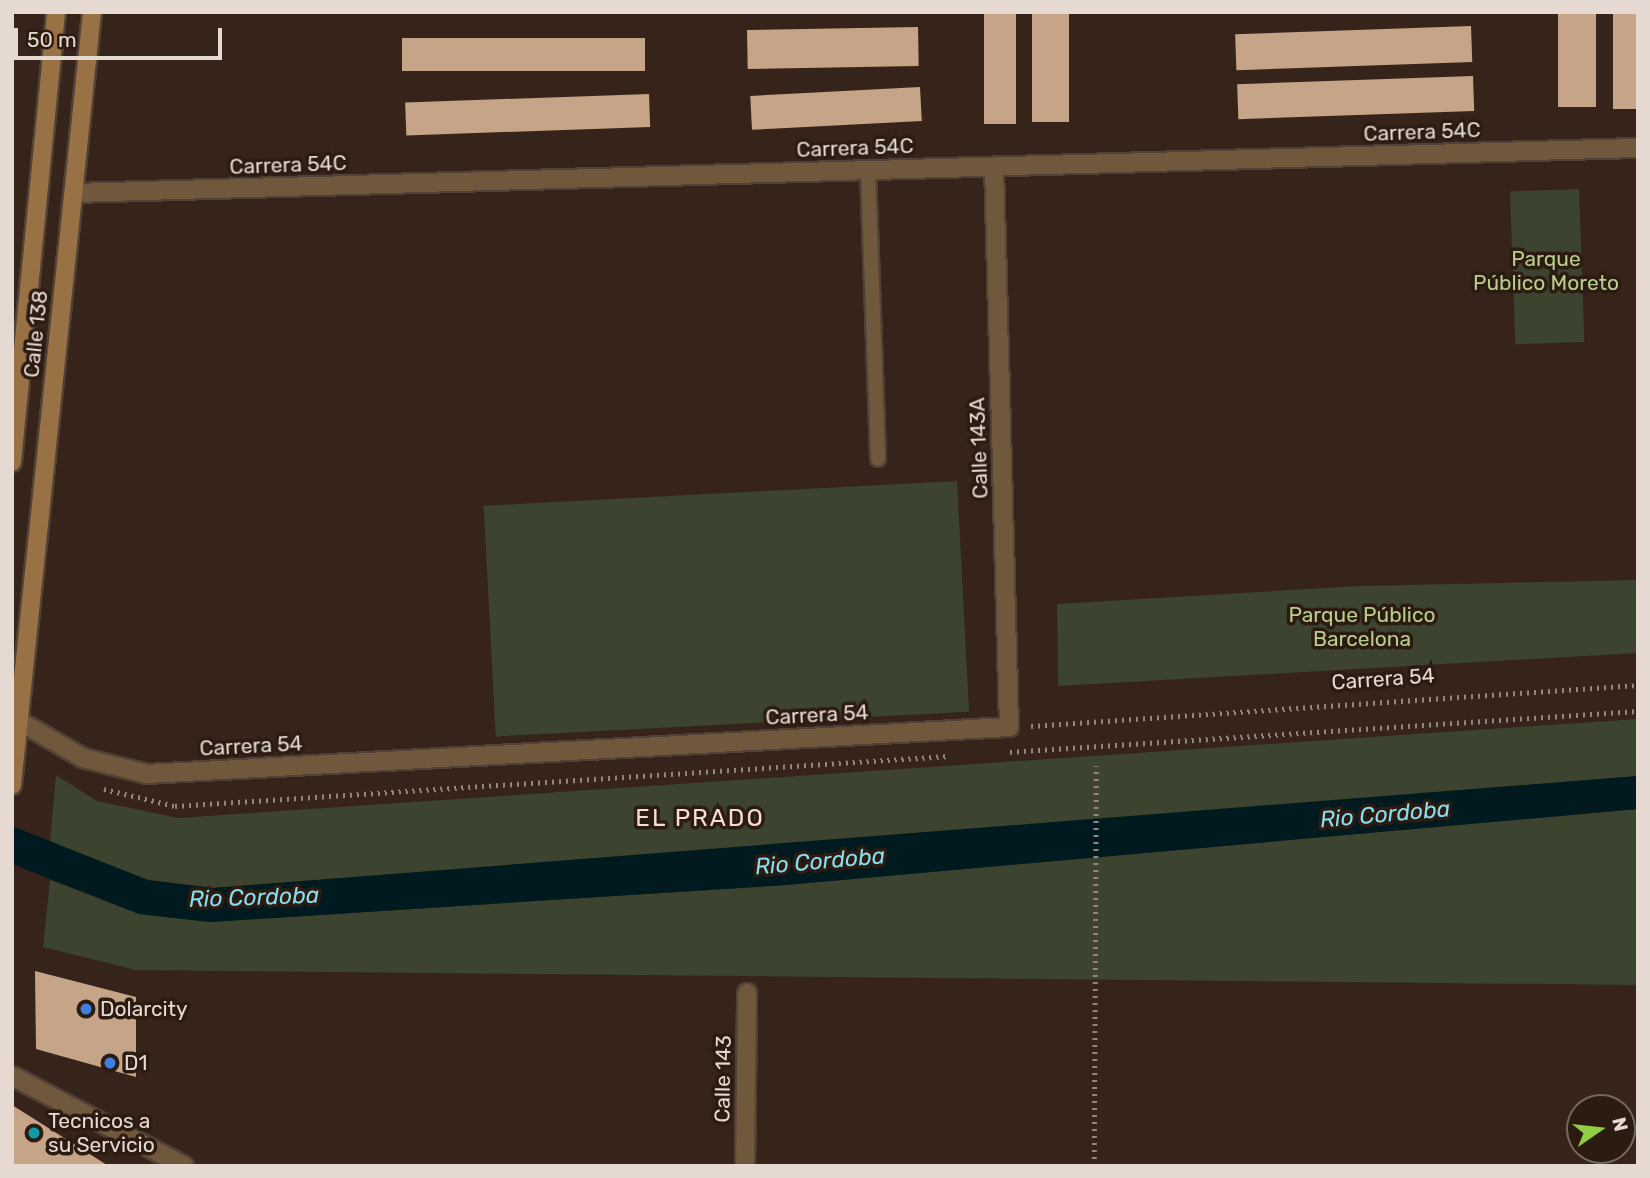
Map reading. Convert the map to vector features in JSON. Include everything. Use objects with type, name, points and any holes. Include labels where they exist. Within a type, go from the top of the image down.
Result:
[{"type":"main road","name":"Calle 138","points":[[12,461],[55,12]]},
{"type":"main road","name":"Calle 138","points":[[12,785],[15,719],[92,12]]},
{"type":"street","name":"Carrera 54C","points":[[74,193],[1638,148]]},
{"type":"street","name":"Calle 143A","points":[[994,167],[1009,727]]},
{"type":"street","name":"Carrera 54","points":[[15,719],[83,758],[147,774],[1009,727]]},
{"type":"street","name":"Calle 143","points":[[745,1166],[747,993]]},
{"type":"street","points":[[12,1076],[184,1166]]},
{"type":"lane","points":[[868,170],[878,459]]},
{"type":"path","name":"Carrera 54","points":[[1009,727],[1638,685]]},
{"type":"path","points":[[1002,752],[1638,711]]},
{"type":"path","points":[[96,785],[175,806],[961,755]]},
{"type":"path","points":[[1094,1166],[1096,766]]},
{"type":"green space","name":"Parque Público Moreto","points":[[1579,189],[1584,342],[1515,344],[1510,191]]},
{"type":"green space","points":[[957,481],[969,712],[496,736],[484,506]]},
{"type":"green space","name":"Parque Público Barcelona","points":[[1638,580],[1638,653],[1058,686],[1057,604],[1359,586]]},
{"type":"green space","points":[[1638,719],[1638,776],[786,847],[213,888],[148,880],[50,843],[56,775],[97,801],[178,818]]},
{"type":"green space","points":[[1638,809],[1638,985],[136,970],[43,947],[50,880],[139,914],[210,922],[786,885]]},
{"type":"water","name":"Rio Cordoba","points":[[1638,776],[1638,809],[786,885],[210,922],[139,914],[12,864],[12,826],[148,880],[213,888]]},
{"type":"building","points":[[984,12],[1016,12],[1016,124],[984,124]]},
{"type":"building","points":[[1032,12],[1069,12],[1069,122],[1032,122]]},
{"type":"building","points":[[1558,12],[1596,12],[1596,107],[1558,107]]},
{"type":"building","points":[[1613,12],[1638,12],[1638,109],[1613,109]]},
{"type":"building","points":[[1471,26],[1472,62],[1236,70],[1235,34]]},
{"type":"building","points":[[918,27],[919,66],[748,69],[747,30]]},
{"type":"building","points":[[402,38],[645,38],[645,71],[402,71]]},
{"type":"building","points":[[1473,76],[1474,111],[1238,119],[1237,84]]},
{"type":"building","points":[[920,87],[922,121],[752,130],[750,96]]},
{"type":"building","points":[[649,94],[650,127],[406,135],[405,103]]},
{"type":"building","name":"Dolarcity","points":[[35,971],[136,997],[136,1077],[36,1049]]},
{"type":"building","name":"Tecnicos a su Servicio","points":[[12,1105],[107,1165],[12,1166]]},
{"type":"place","name":"Dolarcity","points":[[86,1009]]},
{"type":"place","name":"D1","points":[[110,1063]]},
{"type":"place","name":"Tecnicos a su Servicio","points":[[34,1133]]},
{"type":"district","name":"EL PRADO","points":[[700,819]]}]
